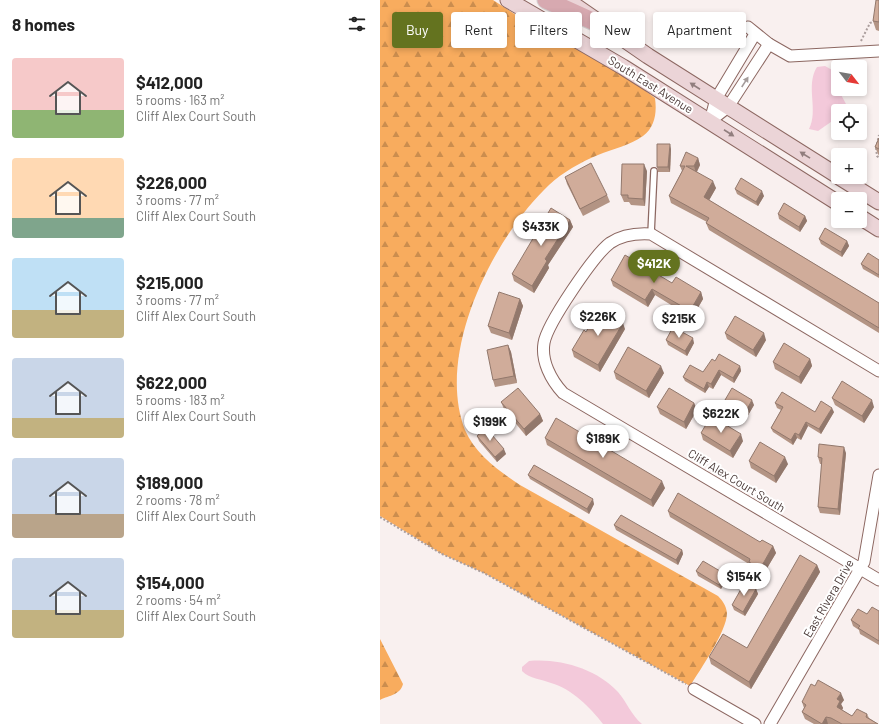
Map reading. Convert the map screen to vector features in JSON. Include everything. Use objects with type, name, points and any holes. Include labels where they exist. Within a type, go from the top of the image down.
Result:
[{"type":"main road","name":"South East Avenue","points":[[508,0],[607,57],[831,198]]},
{"type":"main road","points":[[546,0],[590,20]]},
{"type":"main road","name":"South East Avenue","points":[[567,0],[590,16]]},
{"type":"main road","name":"South East Avenue","points":[[639,48],[831,173]]},
{"type":"main road","name":"South East Avenue","points":[[849,184],[879,202]]},
{"type":"main road","points":[[867,221],[879,229]]},
{"type":"street","name":"South East Avenue","points":[[710,121],[716,99],[751,31],[769,44],[790,56],[879,51]]},
{"type":"street","points":[[710,121],[728,107],[769,44]]},
{"type":"street","points":[[651,234],[879,371]]},
{"type":"street","name":"Cliff Alex Court South","points":[[651,234],[624,236],[603,249],[594,258],[548,330],[544,343],[545,360],[554,383],[563,393],[879,580]]},
{"type":"street","name":"East Rivera Drive","points":[[770,724],[860,569],[866,556],[879,475]]},
{"type":"street","points":[[694,689],[755,724]]},
{"type":"lane","points":[[651,234],[654,172]]},
{"type":"path","points":[[856,53],[870,23],[875,21],[876,14]]},
{"type":"path","points":[[879,135],[876,152],[879,158]]},
{"type":"path","points":[[380,517],[442,554],[484,573],[694,689]]},
{"type":"green space","points":[[380,0],[493,0],[515,14],[515,48],[574,48],[631,80],[655,98],[656,109],[653,124],[643,136],[633,142],[585,161],[560,176],[549,185],[528,208],[508,235],[490,266],[475,298],[464,333],[458,367],[458,400],[465,430],[469,439],[488,461],[520,485],[718,596],[725,606],[727,613],[726,621],[718,640],[690,686],[484,573],[442,554],[380,516]]},
{"type":"green space","points":[[380,639],[403,684],[402,688],[397,693],[380,700]]},
{"type":"shaded area","points":[[825,66],[831,69],[831,96],[842,96],[846,104],[831,104],[831,122],[818,131],[809,129],[813,114],[812,82],[817,67]]},
{"type":"shaded area","points":[[529,661],[553,661],[565,663],[589,671],[600,677],[618,692],[635,717],[642,724],[603,724],[580,699],[573,694],[559,686],[525,674],[522,671],[522,667]]},
{"type":"building","points":[[876,0],[879,0],[879,22],[873,21]]},
{"type":"building","points":[[879,138],[879,149],[875,147]]},
{"type":"building","points":[[657,144],[670,144],[668,167],[657,167]]},
{"type":"building","points":[[686,152],[698,158],[694,166],[686,166],[713,181],[704,197],[879,303],[879,328],[706,223],[709,218],[669,196],[685,166],[680,166]]},
{"type":"building","points":[[591,163],[607,195],[580,209],[565,177]]},
{"type":"building","points":[[622,164],[644,164],[643,199],[628,198],[628,195],[621,195]]},
{"type":"building","points":[[741,178],[762,191],[756,202],[735,189]]},
{"type":"building","points":[[784,203],[805,216],[799,227],[778,214]]},
{"type":"building","points":[[551,208],[570,220],[545,259],[547,261],[532,286],[512,274]]},
{"type":"building","points":[[825,228],[847,241],[841,252],[819,239]]},
{"type":"building","points":[[868,253],[879,260],[879,275],[861,264]]},
{"type":"building","points":[[625,255],[672,283],[676,277],[701,292],[690,311],[652,289],[645,300],[611,280]]},
{"type":"building","points":[[499,292],[520,299],[509,333],[488,326]]},
{"type":"building","points":[[599,309],[623,323],[598,365],[572,350],[584,330],[586,332]]},
{"type":"building","points":[[735,316],[764,333],[753,350],[725,333]]},
{"type":"building","points":[[673,327],[693,338],[685,351],[666,340]]},
{"type":"building","points":[[784,343],[810,359],[799,377],[773,362]]},
{"type":"building","points":[[508,345],[514,376],[493,380],[487,350]]},
{"type":"building","points":[[628,347],[661,366],[646,391],[614,372]]},
{"type":"building","points":[[719,354],[740,366],[733,378],[719,370],[711,384],[707,382],[704,389],[683,377],[690,365],[703,372],[712,359],[715,361]]},
{"type":"building","points":[[842,381],[872,400],[862,416],[832,398]]},
{"type":"building","points":[[518,388],[540,414],[524,429],[501,402]]},
{"type":"building","points":[[669,388],[694,403],[684,422],[657,407]]},
{"type":"building","points":[[732,388],[752,400],[745,413],[725,400]]},
{"type":"building","points":[[782,392],[815,412],[821,401],[832,408],[819,429],[806,422],[799,435],[795,433],[791,440],[771,428],[783,407],[775,403]]},
{"type":"building","points":[[711,416],[741,434],[730,451],[701,433]]},
{"type":"building","points":[[556,418],[662,481],[651,500],[545,438]]},
{"type":"building","points":[[486,428],[504,449],[495,457],[477,436]]},
{"type":"building","points":[[760,442],[785,457],[774,476],[749,461]]},
{"type":"building","points":[[819,444],[844,447],[838,509],[818,507],[822,458],[818,457]]},
{"type":"building","points":[[534,465],[593,499],[587,509],[528,475]]},
{"type":"building","points":[[678,493],[760,542],[762,540],[773,546],[760,569],[749,562],[750,559],[668,511]]},
{"type":"building","points":[[621,515],[682,550],[676,560],[614,525]]},
{"type":"building","points":[[800,555],[817,565],[749,682],[709,657],[723,634],[747,648]]},
{"type":"building","points":[[703,561],[725,574],[719,585],[696,571]]},
{"type":"building","points":[[745,582],[756,589],[743,612],[732,605]]},
{"type":"building","points":[[872,607],[879,611],[879,641],[858,628],[860,626],[851,620],[858,609],[867,614]]},
{"type":"building","points":[[818,680],[841,693],[837,699],[840,701],[837,707],[852,716],[857,709],[867,714],[866,717],[878,724],[842,724],[826,717],[822,724],[802,712],[806,705],[802,702],[811,684],[815,686]]}]
